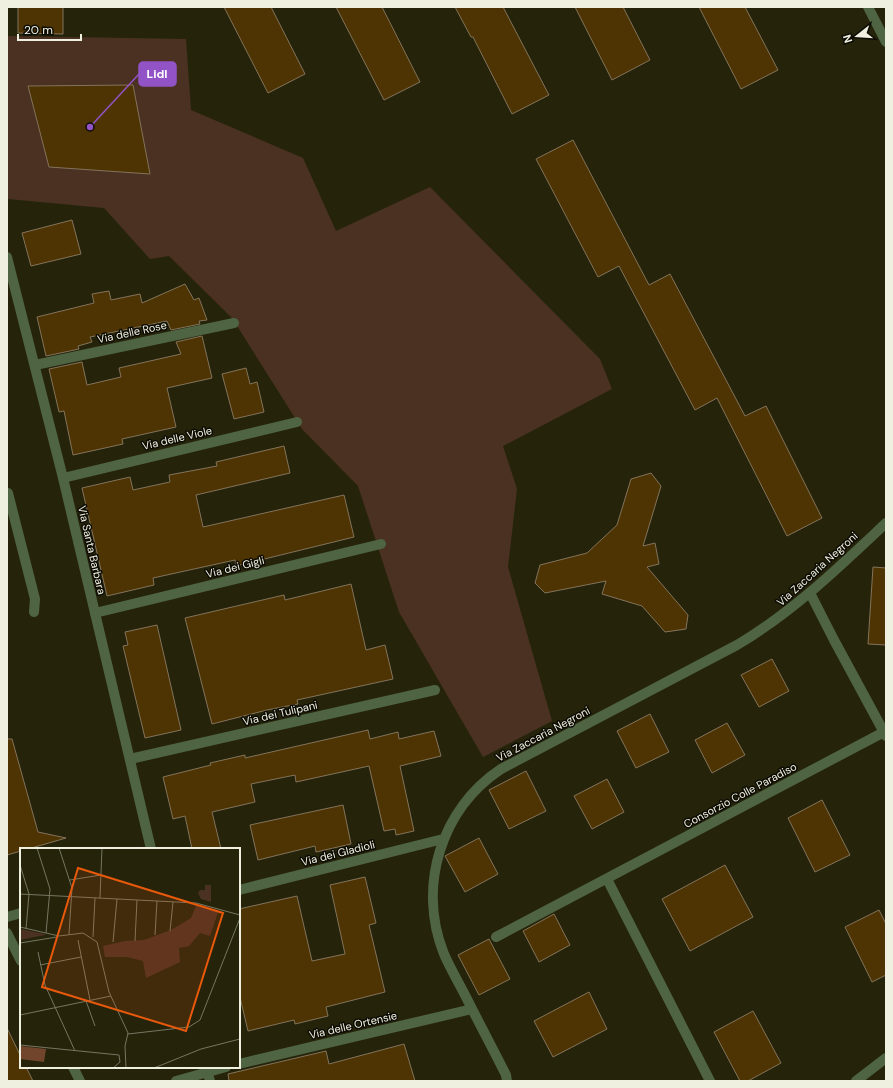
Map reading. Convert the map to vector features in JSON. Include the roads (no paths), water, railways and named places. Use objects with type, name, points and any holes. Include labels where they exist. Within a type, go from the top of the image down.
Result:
[{"type":"street","points":[[868,7],[886,42]]},
{"type":"street","name":"Via Santa Barbara","points":[[7,257],[36,366],[151,848]]},
{"type":"street","name":"Via delle Rose","points":[[36,366],[234,323]]},
{"type":"street","name":"Via delle Viole","points":[[63,478],[297,422]]},
{"type":"street","points":[[7,492],[35,599],[34,612]]},
{"type":"street","name":"Via Zaccaria Negroni","points":[[507,1079],[444,954],[438,933],[434,907],[434,876],[437,858],[443,839],[464,803],[493,775],[518,760],[737,645],[783,615],[810,593],[886,523]]},
{"type":"street","name":"Via dei Gigli","points":[[95,613],[381,544]]},
{"type":"street","name":"Consorzio Colle Paradiso","points":[[496,937],[885,734],[810,593]]},
{"type":"street","name":"Via dei Tulipani","points":[[130,759],[435,690]]},
{"type":"street","name":"Via dei Gladioli","points":[[240,890],[443,839]]},
{"type":"street","points":[[606,879],[710,1081]]},
{"type":"street","points":[[7,917],[20,913]]},
{"type":"street","points":[[7,933],[20,959]]},
{"type":"street","name":"Via delle Ortensie","points":[[240,1064],[472,1009]]},
{"type":"street","points":[[856,1081],[886,1058]]},
{"type":"street","points":[[74,1068],[80,1081]]},
{"type":"street","points":[[176,1081],[223,1068]]},
{"type":"place","name":"Lidl","points":[[90,127]]}]
